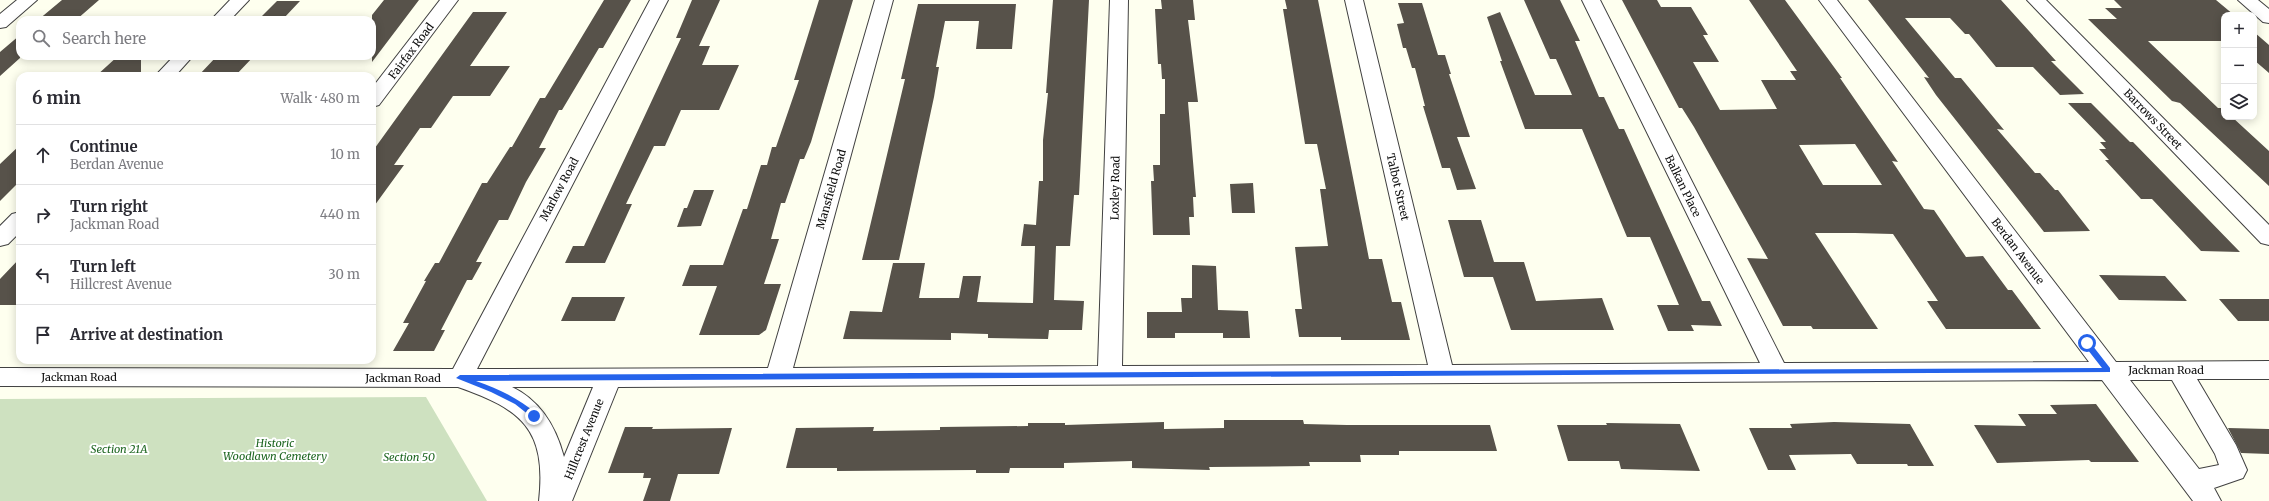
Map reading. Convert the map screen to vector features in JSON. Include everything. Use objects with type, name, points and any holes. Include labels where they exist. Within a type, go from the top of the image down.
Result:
[{"type":"street","points":[[0,23],[28,0]]},
{"type":"street","points":[[224,16],[240,0]]},
{"type":"street","name":"Fairfax Road","points":[[376,96],[449,0]]},
{"type":"street","name":"Marlow Road","points":[[460,378],[659,0]]},
{"type":"street","name":"Mansfield Road","points":[[778,377],[884,0]]},
{"type":"street","name":"Loxley Road","points":[[1110,376],[1119,0]]},
{"type":"street","name":"Talbot Street","points":[[1354,0],[1442,374]]},
{"type":"street","name":"Balkan Place","points":[[1591,0],[1776,372]]},
{"type":"street","name":"Berdan Avenue","points":[[1828,0],[2208,501]]},
{"type":"street","name":"Barrows Street","points":[[2036,0],[2269,238]]},
{"type":"street","points":[[2247,0],[2269,18]]},
{"type":"street","points":[[168,72],[180,60]]},
{"type":"street","points":[[0,239],[16,223]]},
{"type":"street","name":"Jackman Road","points":[[0,377],[168,368],[460,378],[2269,370]]},
{"type":"street","points":[[2179,370],[2227,452],[2234,470],[2218,477],[2192,481]]},
{"type":"street","name":"Hillcrest Avenue","points":[[460,378],[494,390],[517,402],[534,416],[552,456],[555,486],[552,501]]},
{"type":"street","name":"Hillcrest Avenue","points":[[559,501],[608,378]]},
{"type":"green space","name":"Historic Woodlawn Cemetery","points":[[426,397],[487,501],[0,501],[0,399]]},
{"type":"building","points":[[62,0],[99,0],[81,16],[43,16]]},
{"type":"building","points":[[384,0],[419,0],[376,57],[376,16],[372,15]]},
{"type":"building","points":[[604,0],[631,0],[603,48],[599,48],[562,110],[559,110],[539,148],[546,148],[526,182],[508,220],[499,220],[476,262],[482,262],[472,280],[467,280],[441,330],[445,330],[434,351],[393,351],[409,323],[403,323],[426,281],[424,281],[435,263],[439,263],[482,183],[487,183],[510,147],[512,147],[540,98],[545,98]]},
{"type":"building","points":[[692,0],[720,0],[699,46],[710,46],[702,65],[739,65],[719,110],[681,110],[665,146],[654,146],[626,204],[632,204],[605,263],[565,263],[573,246],[584,246],[681,38],[676,38]]},
{"type":"building","points":[[819,0],[853,0],[811,142],[804,159],[800,159],[785,203],[781,203],[771,239],[779,239],[764,284],[781,284],[766,330],[759,335],[699,335],[717,286],[682,286],[690,265],[723,265],[743,209],[747,209],[761,165],[767,165],[772,147],[776,147],[799,80],[794,80]]},
{"type":"building","points":[[1053,0],[1089,0],[1079,195],[1074,195],[1070,246],[1056,246],[1054,300],[1084,301],[1082,330],[1049,330],[1048,339],[988,338],[988,334],[951,333],[951,340],[843,339],[850,311],[882,312],[893,263],[925,263],[919,298],[959,298],[963,276],[981,276],[977,302],[1033,303],[1035,246],[1021,246],[1024,224],[1036,225],[1039,181],[1043,181],[1043,140],[1048,93],[1046,93]]},
{"type":"building","points":[[1161,0],[1193,0],[1195,20],[1188,20],[1198,102],[1188,102],[1196,197],[1193,197],[1194,217],[1189,217],[1190,235],[1153,235],[1151,181],[1154,181],[1153,165],[1160,165],[1160,114],[1165,114],[1165,79],[1162,79],[1161,64],[1158,64],[1155,9],[1162,9]]},
{"type":"building","points":[[1285,0],[1318,0],[1369,259],[1382,259],[1392,302],[1401,302],[1410,340],[1341,340],[1341,337],[1299,337],[1295,309],[1302,309],[1295,247],[1328,246],[1320,189],[1326,189],[1317,144],[1305,144],[1283,9],[1287,9]]},
{"type":"building","points":[[1524,0],[1560,0],[1580,41],[1575,41],[1599,97],[1604,97],[1619,129],[1624,129],[1702,301],[1710,301],[1722,326],[1691,325],[1694,331],[1668,331],[1657,305],[1679,305],[1650,237],[1627,237],[1582,129],[1525,129],[1500,61],[1502,61],[1487,17],[1500,12],[1535,95],[1572,95],[1556,59],[1550,59]]},
{"type":"building","points":[[1622,0],[1657,0],[1661,7],[1691,7],[1708,35],[1703,35],[1719,62],[1693,62],[1720,110],[1777,109],[1761,80],[1796,80],[1790,71],[1797,71],[1749,0],[1785,0],[1842,78],[1840,78],[1898,162],[1892,161],[1924,209],[1934,210],[1966,257],[1983,256],[2008,290],[2012,290],[2041,329],[1946,329],[1927,301],[1938,301],[1893,234],[1855,233],[1815,233],[1878,329],[1813,329],[1811,326],[1783,326],[1747,258],[1768,259],[1694,127],[1682,108],[1679,108]],"holes":[[[1855,144],[1882,185],[1823,185],[1799,145]]]},
{"type":"building","points":[[1868,0],[2001,0],[2056,61],[2051,61],[2084,94],[2060,95],[2033,67],[1996,67],[1969,34],[1965,34],[1950,18],[1905,18],[1955,78],[1961,78],[2004,130],[1997,129],[2035,173],[2040,173],[2055,190],[2058,190],[2090,231],[2044,232],[1936,95],[1924,77],[1929,78]]},
{"type":"building","points":[[2114,0],[2216,0],[2230,12],[2221,12],[2221,41],[2148,41],[2218,108],[2221,108],[2221,120],[2235,120],[2269,151],[2269,186],[2180,103],[2172,101],[2088,19],[2117,19],[2105,8],[2122,8]]},
{"type":"building","points":[[277,1],[300,1],[286,16],[262,16]]},
{"type":"building","points":[[1398,3],[1422,3],[1438,55],[1445,55],[1451,74],[1449,74],[1470,137],[1457,137],[1476,189],[1457,190],[1450,168],[1442,168],[1423,106],[1425,106],[1415,68],[1412,68],[1406,48],[1403,48],[1397,24],[1404,23]]},
{"type":"building","points":[[918,4],[1016,4],[1012,49],[976,49],[979,21],[945,21],[936,67],[939,67],[934,97],[899,260],[862,260],[905,79],[901,79]]},
{"type":"building","points":[[473,12],[507,12],[470,66],[510,66],[490,96],[453,96],[431,128],[420,128],[394,165],[404,165],[376,204],[376,146]]},
{"type":"building","points":[[2257,35],[2269,45],[2269,73],[2257,63]]},
{"type":"building","points":[[16,38],[16,60],[18,60],[0,76],[0,52]]},
{"type":"building","points":[[114,60],[141,60],[141,72],[100,72]]},
{"type":"building","points":[[213,60],[250,60],[239,72],[202,72]]},
{"type":"building","points":[[2068,103],[2091,103],[2130,142],[2133,142],[2240,252],[2201,251],[2152,199],[2141,199],[2105,160],[2109,160],[2099,149],[2106,149],[2100,142],[2106,142]]},
{"type":"building","points":[[16,149],[16,185],[0,201],[0,164]]},
{"type":"building","points":[[1253,183],[1255,213],[1232,213],[1230,184]]},
{"type":"building","points":[[694,190],[714,190],[701,226],[677,227],[684,208],[687,208]]},
{"type":"building","points":[[1448,220],[1481,220],[1494,262],[1524,262],[1536,301],[1602,298],[1614,330],[1511,330],[1493,277],[1464,277]]},
{"type":"building","points":[[16,262],[16,305],[0,305],[0,279]]},
{"type":"building","points":[[1192,265],[1216,266],[1218,310],[1248,311],[1250,338],[1223,338],[1223,333],[1175,333],[1175,338],[1147,338],[1147,312],[1182,312],[1181,298],[1192,298]]},
{"type":"building","points":[[2099,275],[2165,276],[2187,301],[2119,300]]},
{"type":"building","points":[[572,297],[625,297],[615,321],[561,321]]},
{"type":"building","points":[[2219,299],[2269,299],[2269,321],[2238,321]]},
{"type":"building","points":[[2096,404],[2139,462],[2091,462],[2089,460],[1997,463],[1974,425],[2026,426],[2018,414],[2057,414],[2050,405]]},
{"type":"building","points":[[1224,420],[1303,420],[1304,424],[1347,425],[1490,425],[1497,451],[1399,451],[1399,455],[1360,455],[1361,462],[1309,462],[1310,466],[1209,467],[1210,470],[1132,468],[1132,461],[1064,463],[1064,468],[1010,468],[1009,473],[976,473],[976,470],[837,471],[837,468],[786,468],[796,428],[874,427],[873,431],[940,430],[940,427],[1028,426],[1028,423],[1065,423],[1065,425],[1164,422],[1164,429],[1224,428]]},
{"type":"building","points":[[1834,422],[1910,424],[1934,466],[1908,466],[1907,464],[1857,464],[1851,454],[1789,455],[1796,470],[1768,470],[1749,428],[1792,428],[1790,424]]},
{"type":"building","points":[[1606,423],[1680,424],[1700,471],[1621,469],[1619,461],[1568,461],[1557,425],[1607,425]]},
{"type":"building","points":[[625,427],[653,427],[652,429],[732,428],[719,474],[678,474],[670,501],[643,501],[651,478],[643,478],[644,473],[608,473]]},
{"type":"building","points":[[2228,428],[2269,429],[2269,454],[2241,453]]},
{"type":"route","points":[[534,416],[517,402],[494,390],[460,378],[2108,370],[2087,343]]},
{"type":"park label","name":"Section 21A","points":[[119,449]]},
{"type":"park label","name":"Section 50","points":[[409,457]]}]
